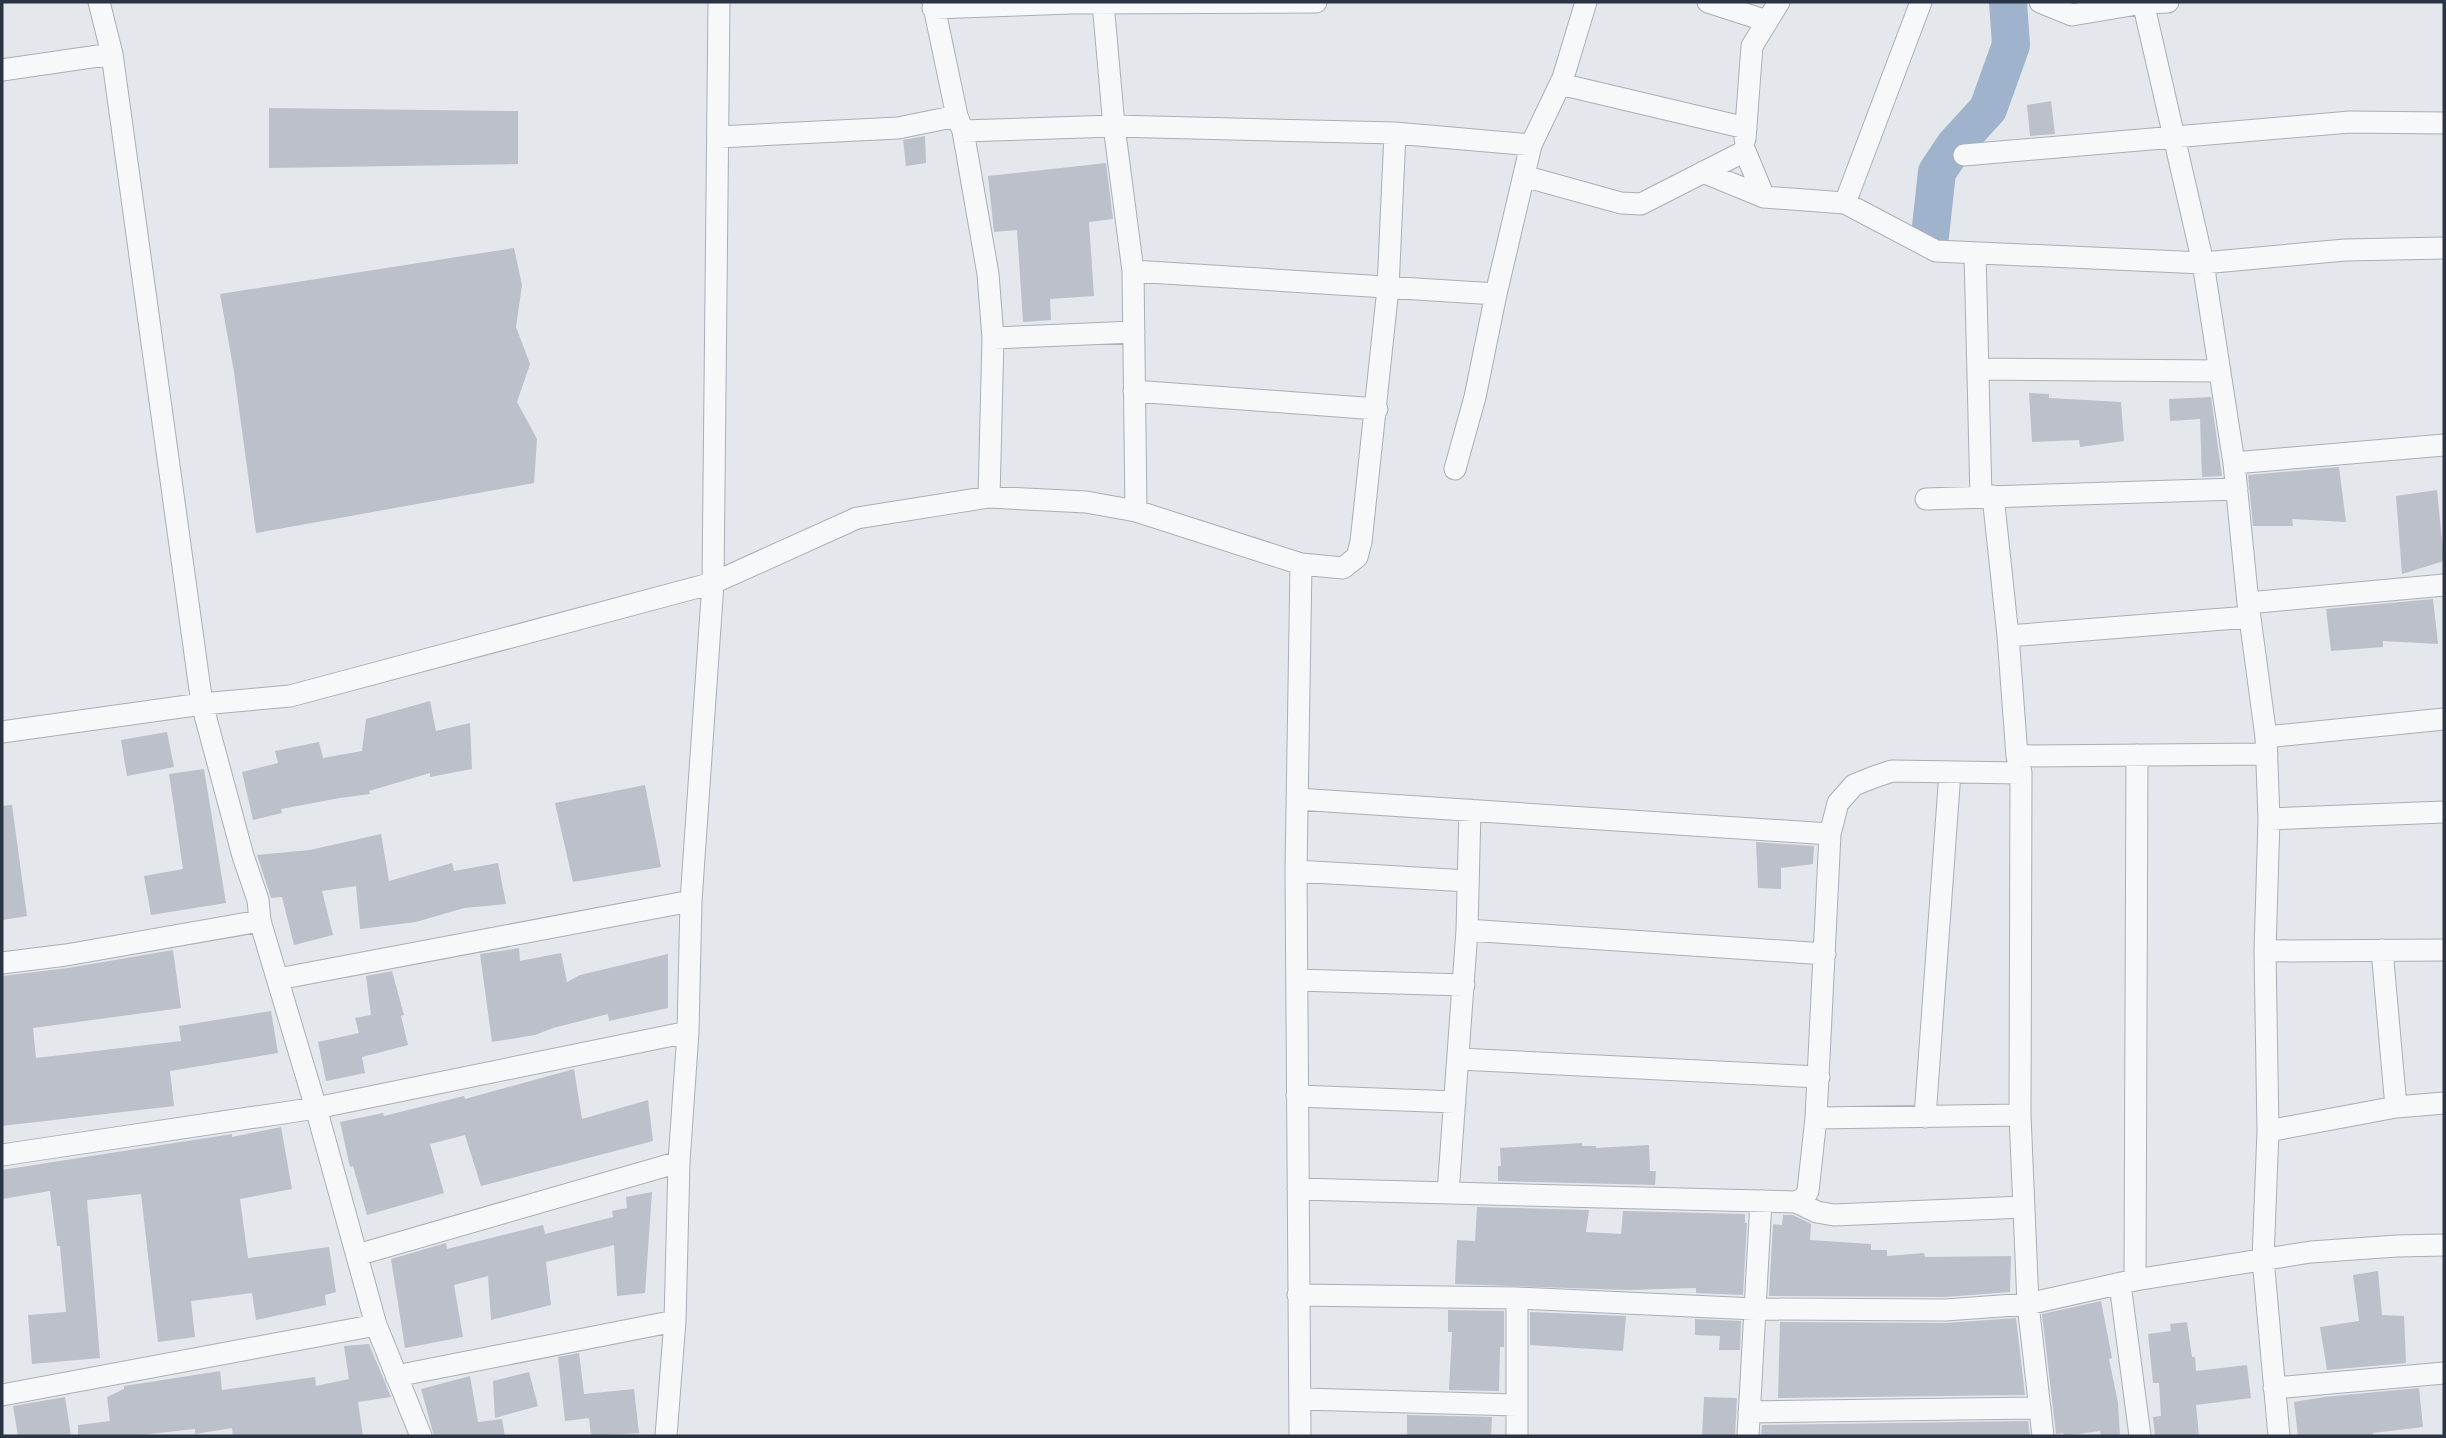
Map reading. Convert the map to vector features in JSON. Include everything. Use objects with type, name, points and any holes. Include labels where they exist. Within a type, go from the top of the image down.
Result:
[{"type":"street","points":[[99,2],[112,54],[202,704],[243,856],[258,900],[260,921],[316,1108],[376,1325],[421,1436]]},
{"type":"street","points":[[666,1436],[675,1321],[691,901],[713,583],[719,2]]},
{"type":"street","points":[[989,497],[993,338],[988,274],[960,124],[933,5],[1316,2]]},
{"type":"street","points":[[1455,469],[1475,397],[1531,145],[1560,84],[1586,2]]},
{"type":"street","points":[[1708,2],[1767,21]]},
{"type":"street","points":[[1764,197],[1745,151],[1745,128],[1752,46],[1779,2]]},
{"type":"street","points":[[1845,203],[1921,2]]},
{"type":"street","points":[[2040,2],[2072,15],[2143,2],[2168,2]]},
{"type":"street","points":[[2143,2],[2203,263],[2234,463],[2249,610],[2267,745],[2269,819],[2265,951],[2268,1131],[2263,1259],[2279,1436]]},
{"type":"street","points":[[1103,4],[1114,126],[1133,271],[1136,511]]},
{"type":"street","points":[[2,70],[112,54]]},
{"type":"street","points":[[1560,84],[1745,128]]},
{"type":"street","points":[[1964,155],[2350,122],[2444,122]]},
{"type":"street","points":[[718,137],[960,124],[1395,133],[1531,145]]},
{"type":"street","points":[[2,732],[202,704],[290,696],[713,583],[857,518],[989,497],[1086,502],[1136,511],[1301,564],[1343,568],[1357,557],[1377,409],[1388,288],[1395,133]]},
{"type":"street","points":[[1524,176],[1621,202],[1641,204],[1745,151]]},
{"type":"street","points":[[1703,172],[1764,197],[1845,203],[1936,251],[2203,263],[2346,250],[2444,248]]},
{"type":"street","points":[[1975,253],[1978,369],[1987,497],[2008,636],[2019,764],[2020,1115],[2028,1304],[2043,1436]]},
{"type":"street","points":[[1133,271],[1496,294]]},
{"type":"street","points":[[993,338],[1134,332]]},
{"type":"street","points":[[1978,369],[2220,371]]},
{"type":"street","points":[[1134,391],[1377,409]]},
{"type":"street","points":[[2234,463],[2444,445]]},
{"type":"street","points":[[1926,499],[2237,489]]},
{"type":"street","points":[[1300,1436],[1296,871],[1301,564]]},
{"type":"street","points":[[2008,636],[2249,610],[2444,585]]},
{"type":"street","points":[[1796,1202],[1804,1198],[1808,1191],[1816,1118],[1830,834],[1838,803],[1854,785],[1892,771],[1950,772],[2019,764],[2267,745],[2444,719]]},
{"type":"street","points":[[2137,755],[2127,1282],[2140,1436]]},
{"type":"street","points":[[1925,1117],[1950,772]]},
{"type":"street","points":[[1297,799],[1830,834]]},
{"type":"street","points":[[1448,1193],[1464,985],[1470,810]]},
{"type":"street","points":[[2269,819],[2444,811]]},
{"type":"street","points":[[1296,871],[1468,881]]},
{"type":"street","points":[[278,979],[691,901]]},
{"type":"street","points":[[2,964],[260,921]]},
{"type":"street","points":[[1467,930],[1825,954]]},
{"type":"street","points":[[2382,950],[2396,1107]]},
{"type":"street","points":[[2265,951],[2444,950]]},
{"type":"street","points":[[1297,980],[1464,985]]},
{"type":"street","points":[[2,1154],[316,1108],[688,1032]]},
{"type":"street","points":[[1459,1059],[1819,1077]]},
{"type":"street","points":[[1297,1096],[1455,1102]]},
{"type":"street","points":[[2268,1131],[2396,1107],[2444,1103]]},
{"type":"street","points":[[1816,1118],[2020,1115]]},
{"type":"street","points":[[357,1255],[679,1162]]},
{"type":"street","points":[[1298,1189],[1796,1202],[1818,1212],[1834,1215],[2024,1207]]},
{"type":"street","points":[[1748,1436],[1760,1201]]},
{"type":"street","points":[[1298,1295],[1517,1298],[1755,1308],[1945,1310],[2028,1304],[2127,1282],[2311,1252],[2444,1245]]},
{"type":"street","points":[[1517,1298],[1517,1436]]},
{"type":"street","points":[[396,1376],[675,1321]]},
{"type":"street","points":[[2,1395],[376,1325]]},
{"type":"street","points":[[2274,1388],[2444,1373]]},
{"type":"street","points":[[1301,1399],[1517,1405]]},
{"type":"street","points":[[1749,1412],[2040,1408]]},
{"type":"building","points":[[2051,101],[2055,134],[2030,136],[2027,105]]},
{"type":"building","points":[[269,108],[518,111],[518,164],[269,168]]},
{"type":"building","points":[[925,136],[926,163],[906,166],[903,140]]},
{"type":"building","points":[[1106,163],[1113,219],[1089,222],[1094,296],[1050,299],[1051,320],[1023,322],[1017,230],[994,232],[988,176]]},
{"type":"building","points":[[514,248],[522,285],[516,327],[530,364],[517,402],[537,439],[534,483],[256,533],[234,372],[220,294]]},
{"type":"building","points":[[2029,393],[2049,394],[2049,398],[2121,402],[2124,441],[2080,447],[2079,440],[2032,442]]},
{"type":"building","points":[[2211,397],[2222,476],[2202,477],[2200,419],[2170,421],[2169,399]]},
{"type":"building","points":[[2339,467],[2346,522],[2292,519],[2293,526],[2253,526],[2248,475]]},
{"type":"building","points":[[2437,490],[2444,561],[2402,574],[2396,496]]},
{"type":"building","points":[[2433,599],[2438,644],[2383,641],[2383,647],[2331,651],[2326,609]]},
{"type":"building","points":[[430,701],[436,731],[470,723],[472,769],[430,777],[430,773],[369,791],[370,794],[281,809],[282,813],[253,820],[242,772],[278,763],[275,751],[319,742],[323,758],[362,751],[366,719]]},
{"type":"building","points":[[167,732],[174,767],[127,776],[121,740]]},
{"type":"building","points":[[204,769],[226,903],[151,915],[144,876],[183,869],[169,774]]},
{"type":"building","points":[[645,785],[661,867],[573,882],[555,803]]},
{"type":"building","points":[[12,805],[27,916],[2,920],[2,806]]},
{"type":"building","points":[[381,834],[389,881],[452,863],[454,871],[498,863],[506,904],[464,908],[416,922],[360,929],[356,886],[322,891],[333,935],[294,945],[282,897],[271,898],[257,855],[310,850]]},
{"type":"building","points":[[1756,842],[1814,846],[1813,864],[1781,868],[1781,889],[1758,888]]},
{"type":"building","points":[[519,948],[520,961],[561,953],[567,982],[580,975],[668,954],[668,1008],[609,1021],[608,1014],[535,1035],[492,1042],[480,954]]},
{"type":"building","points":[[173,950],[181,1008],[33,1028],[36,1058],[181,1041],[179,1026],[271,1011],[278,1053],[170,1071],[174,1106],[2,1126],[2,976]]},
{"type":"building","points":[[392,971],[404,1015],[401,1016],[408,1045],[362,1057],[365,1073],[326,1081],[318,1042],[359,1033],[355,1018],[371,1015],[366,976]]},
{"type":"building","points":[[574,1069],[582,1119],[648,1100],[653,1141],[481,1186],[465,1135],[430,1144],[444,1193],[367,1215],[353,1166],[350,1167],[340,1122],[383,1113],[384,1116],[464,1096],[465,1099]]},
{"type":"building","points":[[281,1127],[292,1189],[240,1199],[248,1258],[329,1247],[336,1292],[325,1295],[326,1305],[256,1320],[252,1293],[191,1301],[195,1337],[158,1342],[141,1194],[87,1200],[100,1358],[32,1364],[28,1315],[66,1312],[60,1246],[57,1246],[50,1191],[2,1199],[2,1170],[232,1134],[232,1137]]},
{"type":"building","points":[[1582,1143],[1582,1146],[1596,1148],[1649,1145],[1650,1171],[1656,1171],[1655,1185],[1498,1181],[1500,1148]]},
{"type":"building","points":[[652,1192],[645,1293],[617,1296],[614,1245],[546,1262],[551,1305],[491,1320],[488,1276],[454,1285],[463,1337],[405,1348],[391,1259],[446,1243],[447,1249],[543,1225],[545,1234],[613,1217],[612,1211],[627,1208],[626,1197]]},
{"type":"building","points":[[1477,1207],[1589,1210],[1586,1232],[1621,1234],[1623,1211],[1745,1214],[1747,1223],[1743,1295],[1696,1293],[1696,1288],[1628,1290],[1455,1284],[1457,1240],[1475,1241]]},
{"type":"building","points":[[1783,1215],[1793,1215],[1811,1224],[1810,1240],[1871,1244],[1871,1250],[1887,1250],[1887,1256],[1924,1253],[1925,1257],[2011,1256],[2010,1292],[1945,1297],[1769,1296],[1773,1224],[1782,1225]]},
{"type":"building","points":[[2378,1271],[2382,1315],[2404,1316],[2406,1363],[2327,1370],[2320,1327],[2359,1321],[2353,1275]]},
{"type":"building","points":[[2101,1301],[2112,1358],[2109,1359],[2118,1403],[2120,1436],[2101,1436],[2100,1431],[2064,1436],[2063,1433],[2056,1434],[2042,1314]]},
{"type":"building","points":[[1448,1310],[1504,1311],[1504,1347],[1500,1347],[1499,1391],[1449,1390],[1452,1332],[1448,1332]]},
{"type":"building","points":[[1530,1312],[1626,1316],[1623,1351],[1530,1345]]},
{"type":"building","points":[[2016,1318],[2025,1395],[1778,1398],[1780,1322],[1945,1323]]},
{"type":"building","points":[[1695,1319],[1741,1321],[1740,1350],[1719,1350],[1720,1336],[1695,1335]]},
{"type":"building","points":[[2187,1322],[2196,1371],[2247,1365],[2251,1398],[2196,1405],[2199,1436],[2155,1436],[2153,1417],[2161,1416],[2159,1383],[2153,1383],[2148,1334],[2171,1331],[2170,1324]]},
{"type":"building","points":[[369,1344],[391,1397],[358,1402],[363,1436],[233,1436],[232,1428],[195,1434],[195,1429],[131,1436],[78,1436],[78,1425],[110,1421],[107,1397],[124,1389],[124,1386],[220,1371],[222,1390],[315,1377],[316,1386],[349,1379],[344,1346]]},
{"type":"building","points":[[579,1353],[584,1394],[634,1389],[639,1433],[591,1436],[589,1418],[565,1421],[558,1357]]},
{"type":"building","points":[[529,1372],[538,1406],[495,1418],[493,1381]]},
{"type":"building","points":[[470,1376],[478,1422],[502,1419],[505,1436],[434,1436],[421,1389]]},
{"type":"building","points":[[2419,1388],[2423,1427],[2373,1433],[2373,1436],[2298,1436],[2294,1402]]},
{"type":"building","points":[[65,1397],[71,1436],[18,1436],[13,1406]]},
{"type":"building","points":[[1704,1397],[1737,1398],[1735,1436],[1702,1436]]},
{"type":"building","points":[[1407,1415],[1492,1417],[1491,1436],[1407,1436]]},
{"type":"building","points":[[2028,1421],[2030,1436],[1761,1435],[1762,1425]]},
{"type":"waterway","points":[[1930,236],[1937,172],[1955,145],[1988,109],[2011,45],[2008,2]]}]
